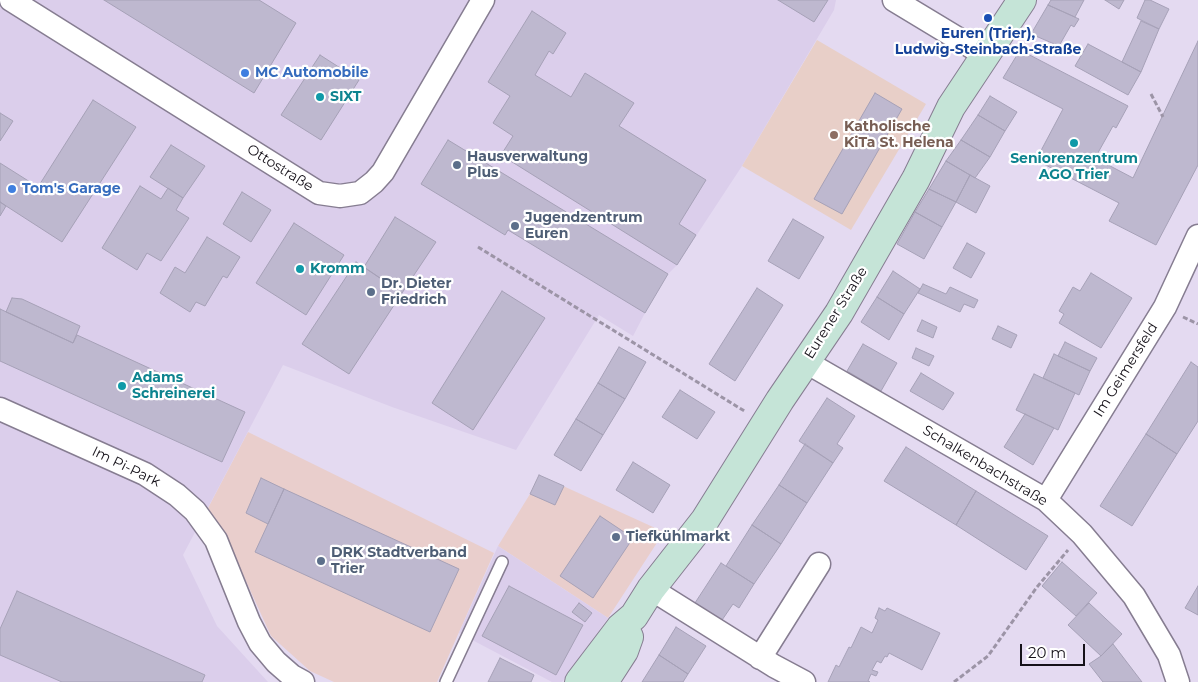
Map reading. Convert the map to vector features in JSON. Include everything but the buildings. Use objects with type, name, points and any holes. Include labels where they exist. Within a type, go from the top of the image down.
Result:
[{"type":"street","name":"Ottostraße","points":[[11,0],[319,192],[340,196],[360,193],[383,172],[483,0]]},
{"type":"street","points":[[894,0],[985,55]]},
{"type":"street","name":"Eurener Straße","points":[[579,682],[620,628],[634,616],[651,589],[705,520],[765,424],[839,313],[916,179],[951,107],[1022,0]]},
{"type":"street","name":"Im Geimersfeld","points":[[1046,500],[1165,308],[1198,236]]},
{"type":"street","name":"Schalkenbachstraße","points":[[806,362],[1046,500],[1082,534],[1134,596],[1168,656],[1178,682]]},
{"type":"street","name":"Im Pi-Park","points":[[0,409],[145,474],[177,495],[195,511],[216,540],[249,622],[260,643],[276,662],[292,676],[303,682]]},
{"type":"street","points":[[760,658],[819,564]]},
{"type":"street","points":[[651,589],[760,658],[804,682]]},
{"type":"street","name":"Eurener Straße","points":[[604,682],[624,651],[634,616]]},
{"type":"lane","points":[[446,682],[502,562]]},
{"type":"path","points":[[1151,94],[1163,116]]},
{"type":"path","points":[[478,247],[765,424]]},
{"type":"path","points":[[954,682],[988,656],[1037,587],[1082,534]]},
{"type":"shaded area","points":[[0,0],[836,0],[834,10],[742,166],[677,265],[668,274],[633,336],[599,315],[516,450],[392,407],[283,365],[183,555],[217,626],[268,682],[0,682]]},
{"type":"shaded area","name":"Katholische KiTa St. Helena","points":[[817,40],[926,104],[851,230],[742,166]]},
{"type":"shaded area","points":[[248,432],[494,553],[437,682],[334,682],[310,671],[271,636],[240,568],[208,508]]},
{"type":"shaded area","points":[[539,475],[664,532],[608,618],[498,546],[530,494]]},
{"type":"shaded area","points":[[498,546],[608,618],[562,682],[552,682],[459,633]]},
{"type":"place","name":"Euren (Trier), Ludwig-Steinbach-Straße","points":[[988,18]]},
{"type":"place","name":"MC Automobile","points":[[245,73]]},
{"type":"place","name":"SIXT","points":[[320,97]]},
{"type":"place","name":"Katholische KiTa St. Helena","points":[[834,135]]},
{"type":"place","name":"Seniorenzentrum AGO Trier","points":[[1074,143]]},
{"type":"place","name":"Hausverwaltung Plus","points":[[457,165]]},
{"type":"place","name":"Tom's Garage","points":[[12,189]]},
{"type":"place","name":"Jugendzentrum Euren","points":[[515,226]]},
{"type":"place","name":"Kromm","points":[[300,269]]},
{"type":"place","name":"Dr. Dieter Friedrich","points":[[371,292]]},
{"type":"place","name":"Adams Schreinerei","points":[[122,386]]},
{"type":"place","name":"Tiefkühlmarkt","points":[[616,537]]},
{"type":"place","name":"DRK Stadtverband Trier","points":[[321,561]]}]
